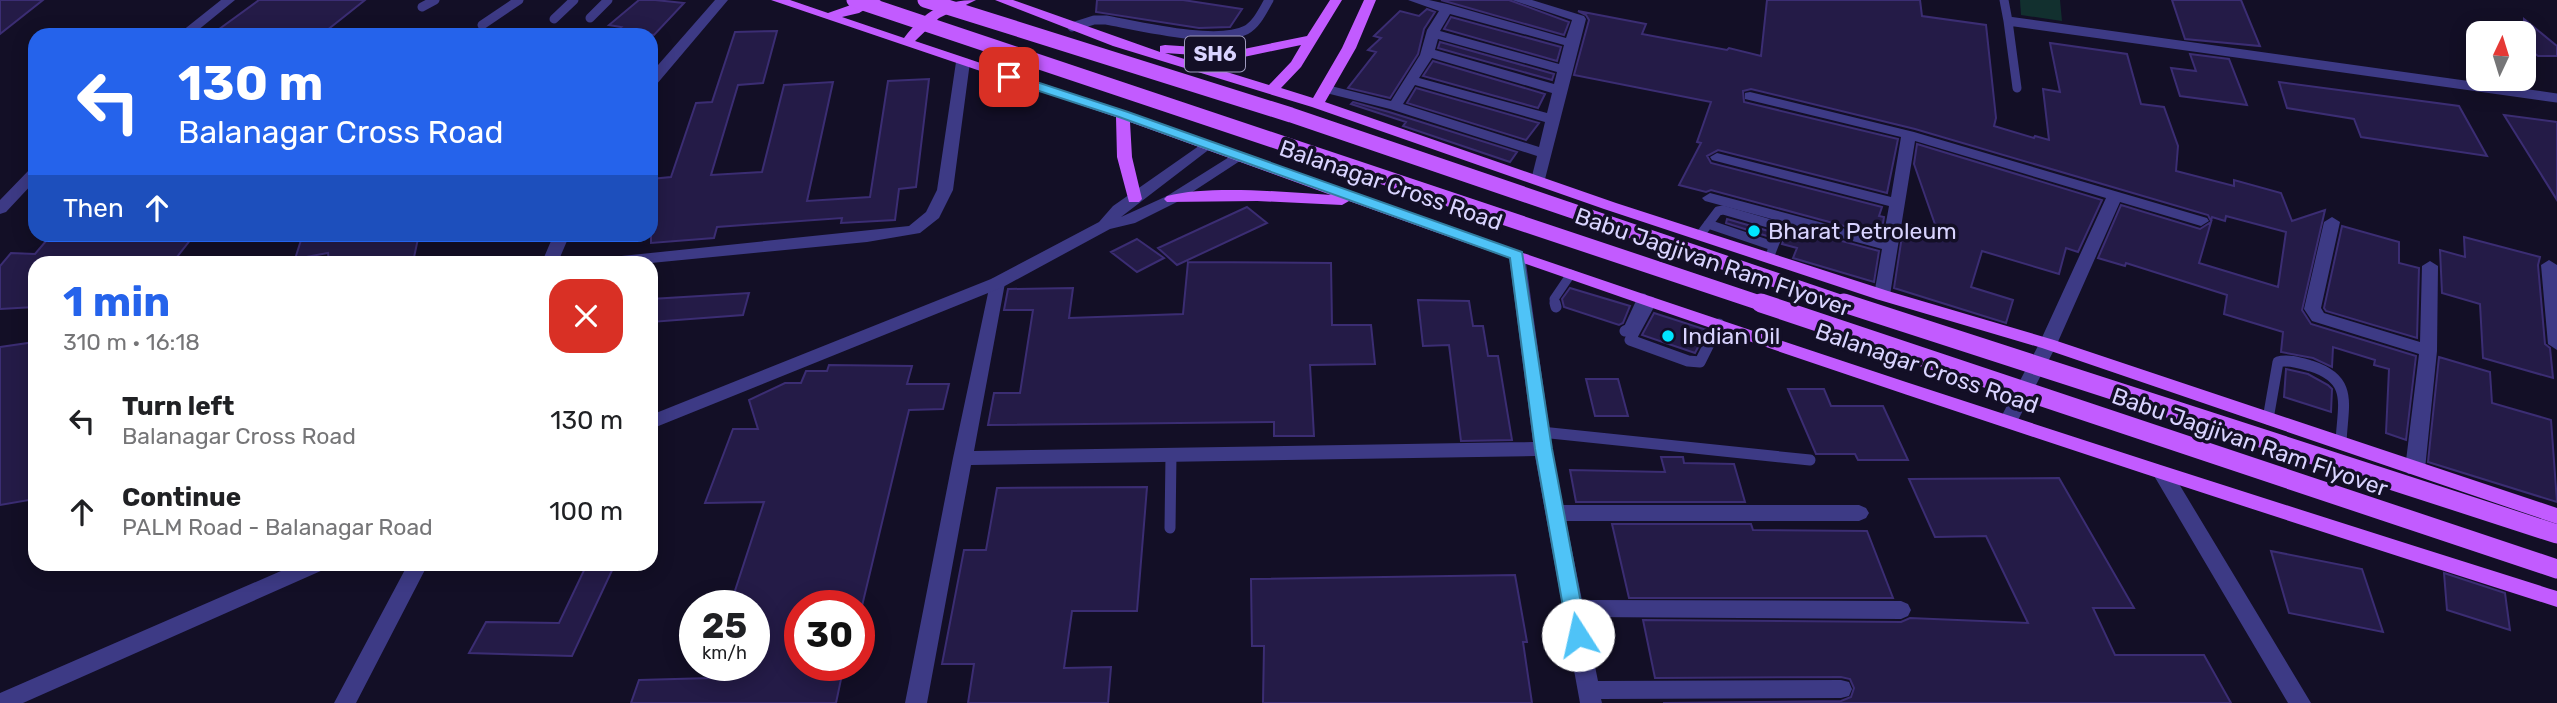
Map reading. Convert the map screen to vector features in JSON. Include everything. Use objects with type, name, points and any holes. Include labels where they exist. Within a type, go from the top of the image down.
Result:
[{"type":"main road","name":"Balanagar Cross Road","points":[[777,0],[1123,115],[1647,300],[2163,474],[2554,600]]},
{"type":"main road","name":"Babu Jagjivan Ram Flyover","points":[[854,0],[2557,569]]},
{"type":"main road","points":[[827,17],[854,10],[875,0]]},
{"type":"main road","name":"Babu Jagjivan Ram Flyover","points":[[925,0],[1291,115],[1871,313],[2557,534]]},
{"type":"main road","points":[[907,43],[916,30],[935,13],[970,0]]},
{"type":"main road","points":[[1000,0],[1118,43],[1317,104],[1539,180],[1771,252],[1882,295],[2048,344],[2557,516]]},
{"type":"main road","name":"SH6","points":[[1272,90],[1296,65],[1335,0]]},
{"type":"main road","points":[[1317,104],[1370,0]]},
{"type":"main road","name":"SH6","points":[[1118,43],[1185,52],[1239,54],[1310,38]]},
{"type":"main road","points":[[1123,115],[1121,131],[1124,161],[1134,199]]},
{"type":"main road","points":[[1172,198],[1213,195],[1284,196],[1366,202]]},
{"type":"street","points":[[193,28],[229,0]]},
{"type":"street","points":[[658,74],[722,0]]},
{"type":"street","points":[[1414,0],[1571,43]]},
{"type":"street","points":[[1518,0],[1579,19],[1559,90],[1539,180]]},
{"type":"street","points":[[1395,106],[1428,51],[1433,33],[1447,8]]},
{"type":"street","points":[[1433,33],[1564,70]]},
{"type":"street","points":[[1428,51],[1559,90]]},
{"type":"street","points":[[658,257],[914,230],[933,215],[945,190],[963,62]]},
{"type":"street","points":[[1411,80],[1552,119]]},
{"type":"street","points":[[1327,89],[1395,106],[1546,154]]},
{"type":"street","points":[[1750,96],[1909,135],[2201,221]]},
{"type":"street","points":[[1882,295],[1909,135]]},
{"type":"street","points":[[1105,225],[1119,209],[1206,145]]},
{"type":"street","points":[[1717,157],[1898,204]]},
{"type":"street","points":[[658,419],[998,283],[1105,225],[1129,220],[1172,198],[1239,158]]},
{"type":"street","points":[[0,209],[28,179]]},
{"type":"street","points":[[2008,421],[2048,344],[2115,195]]},
{"type":"street","points":[[1710,198],[1891,246]]},
{"type":"street","points":[[2333,222],[2312,309],[2318,317],[2428,351]]},
{"type":"street","points":[[1517,256],[1542,441],[1590,696],[1841,689]]},
{"type":"street","points":[[2549,265],[2557,344]]},
{"type":"street","points":[[2415,469],[2428,351],[2430,267]]},
{"type":"street","points":[[916,703],[998,283]]},
{"type":"street","points":[[962,457],[1171,455],[1542,441]]},
{"type":"street","points":[[2163,474],[2300,703]]},
{"type":"street","points":[[1557,513],[1859,513]]},
{"type":"street","points":[[0,702],[300,571]]},
{"type":"street","points":[[345,703],[414,571]]},
{"type":"street","points":[[1573,608],[1901,610]]},
{"type":"lane","points":[[422,7],[435,0]]},
{"type":"lane","points":[[482,25],[519,0]]},
{"type":"lane","points":[[554,19],[574,0]]},
{"type":"lane","points":[[590,18],[608,0]]},
{"type":"lane","points":[[1072,27],[1094,20],[1106,20],[1225,35],[1249,29],[1269,0]]},
{"type":"lane","points":[[2004,0],[2017,88]]},
{"type":"lane","points":[[2008,21],[2557,98]]},
{"type":"lane","points":[[1704,230],[1718,211],[1723,210],[1778,226],[1780,230],[1771,252]]},
{"type":"lane","points":[[1556,307],[1554,299],[1572,274]]},
{"type":"lane","points":[[1647,300],[1630,340],[1633,343],[1688,361],[1700,362],[1719,324]]},
{"type":"lane","points":[[1625,331],[1629,329],[1647,300]]},
{"type":"lane","points":[[2268,419],[2280,360],[2332,374],[2342,383],[2343,388],[2341,444]]},
{"type":"lane","points":[[1542,441],[1810,460]]},
{"type":"lane","points":[[1170,527],[1171,455]]},
{"type":"green space","points":[[2020,0],[2060,0],[2062,21],[2021,15]]},
{"type":"building","points":[[0,0],[43,0],[0,34]]},
{"type":"building","points":[[259,0],[365,0],[330,28],[221,28]]},
{"type":"building","points":[[639,0],[684,3],[658,31],[658,28],[620,28],[609,25]]},
{"type":"building","points":[[1097,0],[1183,0],[1242,9],[1230,27],[1199,28],[1096,12]]},
{"type":"building","points":[[1441,0],[1509,0],[1569,22],[1564,35]]},
{"type":"building","points":[[1767,0],[1920,0],[1922,16],[1986,25],[1996,118],[1994,126],[2034,138],[2035,136],[2049,140],[2043,89],[2060,92],[2050,43],[2127,54],[2141,104],[2164,107],[2178,146],[2176,171],[2234,186],[2234,180],[2281,193],[2292,221],[2325,210],[2302,310],[2311,324],[2416,356],[2406,440],[2386,433],[2389,369],[2374,365],[2375,360],[2333,347],[2332,367],[2313,358],[2281,352],[2283,332],[2224,314],[2227,295],[2126,263],[2125,266],[2098,258],[2121,205],[2200,229],[2211,222],[2199,263],[2278,287],[2286,232],[2226,216],[2225,221],[2212,217],[2211,221],[2208,215],[1915,129],[1751,89],[1743,91],[1744,102],[1898,139],[1887,193],[1718,150],[1707,156],[1711,163],[1882,207],[1879,216],[1884,217],[1881,236],[1711,190],[1706,192],[1679,185],[1701,143],[1697,142],[1711,102],[1574,75],[1589,20],[1578,11],[1646,24],[1642,34],[1761,56]]},
{"type":"building","points":[[2172,0],[2241,0],[2260,46],[2185,39]]},
{"type":"building","points":[[1427,9],[1435,12],[1424,29],[1418,54],[1390,98],[1348,88],[1376,52],[1368,50],[1381,38],[1374,36],[1400,11],[1419,16]]},
{"type":"building","points":[[1451,17],[1561,47],[1557,61],[1444,29]]},
{"type":"building","points":[[2536,29],[2557,46],[2557,56],[2538,56]]},
{"type":"building","points":[[777,31],[763,83],[738,85],[711,175],[762,172],[784,85],[833,82],[807,201],[870,197],[888,81],[929,79],[916,187],[899,189],[895,220],[841,223],[842,218],[717,227],[714,238],[651,243],[658,242],[658,178],[671,177],[696,103],[712,102],[735,32]]},
{"type":"building","points":[[1440,42],[1554,74],[1552,80],[1438,48]]},
{"type":"building","points":[[2190,54],[2229,59],[2247,105],[2180,96],[2171,68],[2196,71]]},
{"type":"building","points":[[1433,61],[1545,94],[1538,108],[1423,76]]},
{"type":"building","points":[[2279,82],[2459,106],[2487,156],[2361,137],[2354,119],[2287,108]]},
{"type":"building","points":[[1416,88],[1539,123],[1526,140],[1407,103]]},
{"type":"building","points":[[1353,102],[1517,152],[1510,162],[1403,126],[1406,122],[1351,104]]},
{"type":"building","points":[[2504,115],[2557,122],[2557,200]]},
{"type":"building","points":[[1917,144],[2102,200],[2078,252],[2066,248],[2059,274],[1982,251],[1971,287],[2013,300],[2006,323],[1894,288],[1904,223],[1938,233],[1914,164]]},
{"type":"building","points":[[1247,207],[1267,223],[1177,265],[1158,248]]},
{"type":"building","points":[[1727,219],[1772,232],[1770,237],[1726,223]]},
{"type":"building","points":[[1786,226],[1879,251],[1874,282],[1793,258],[1797,248],[1782,244],[1787,232]]},
{"type":"building","points":[[2342,226],[2399,242],[2399,263],[2419,268],[2417,338],[2326,311],[2324,308]]},
{"type":"building","points":[[2464,237],[2540,257],[2538,265],[2545,344],[2550,348],[2553,378],[2483,358],[2480,304],[2442,293],[2440,250],[2465,257]]},
{"type":"building","points":[[1137,239],[1164,258],[1137,272],[1111,252]]},
{"type":"building","points":[[45,242],[189,242],[178,256],[28,256],[28,307],[0,309],[0,266],[11,253],[35,254]]},
{"type":"building","points":[[300,242],[417,242],[414,256],[328,256],[328,253],[296,256]]},
{"type":"building","points":[[1188,262],[1331,263],[1332,325],[1371,325],[1375,364],[1310,365],[1314,436],[1274,436],[1274,422],[988,425],[994,393],[1020,393],[1033,310],[1004,310],[1008,289],[1073,288],[1069,318],[1183,314]]},
{"type":"building","points":[[1570,288],[1630,306],[1623,323],[1619,325],[1564,307],[1562,299]]},
{"type":"building","points":[[749,293],[743,315],[658,321],[658,299]]},
{"type":"building","points":[[1418,300],[1469,301],[1473,326],[1483,326],[1488,356],[1498,356],[1512,440],[1461,441],[1449,345],[1423,346]]},
{"type":"building","points":[[1654,313],[1707,330],[1695,353],[1642,335]]},
{"type":"building","points":[[28,343],[28,500],[0,505],[0,347]]},
{"type":"building","points":[[2439,357],[2490,372],[2492,403],[2551,420],[2557,502],[2428,462]]},
{"type":"building","points":[[829,365],[912,366],[907,384],[949,384],[943,409],[909,410],[866,590],[784,590],[784,681],[841,681],[836,703],[631,703],[639,680],[770,681],[770,590],[735,590],[764,502],[705,503],[733,429],[758,429],[749,400],[785,383],[801,383],[806,371],[827,371]]},
{"type":"building","points":[[2286,369],[2308,374],[2328,385],[2332,389],[2331,412],[2284,397]]},
{"type":"building","points":[[1586,379],[1618,379],[1628,416],[1595,416]]},
{"type":"building","points":[[1788,389],[1824,389],[1831,406],[1883,406],[1908,460],[1858,460],[1855,454],[1816,454]]},
{"type":"building","points":[[1661,457],[1683,457],[1684,463],[1734,464],[1745,502],[1576,502],[1570,470],[1665,472]]},
{"type":"building","points":[[2059,478],[2134,608],[2093,608],[2115,655],[2204,655],[2231,703],[1663,703],[1841,701],[1851,697],[1854,688],[1850,679],[1841,677],[1655,678],[1643,620],[1901,622],[1910,618],[2028,623],[1986,536],[1935,537],[1909,479]]},
{"type":"building","points":[[1147,487],[1137,611],[1072,611],[1064,668],[1111,667],[1108,703],[968,703],[974,664],[942,664],[964,550],[986,550],[997,488]]},
{"type":"building","points":[[1612,524],[1751,524],[1753,530],[1867,531],[1893,598],[1629,598]]},
{"type":"building","points":[[2271,551],[2362,569],[2383,632],[2289,613]]},
{"type":"building","points":[[584,571],[612,571],[572,656],[469,653],[486,622],[559,623]]},
{"type":"building","points":[[2444,573],[2505,593],[2510,630],[2447,610]]},
{"type":"building","points":[[1515,575],[1527,642],[1523,642],[1532,703],[1263,703],[1264,646],[1252,646],[1251,579]]},
{"type":"place","name":"Bharat Petroleum","points":[[1754,231]]},
{"type":"place","name":"Indian Oil","points":[[1668,336]]},
{"type":"route","points":[[1009,77],[1517,256],[1543,449],[1578,635]]}]
